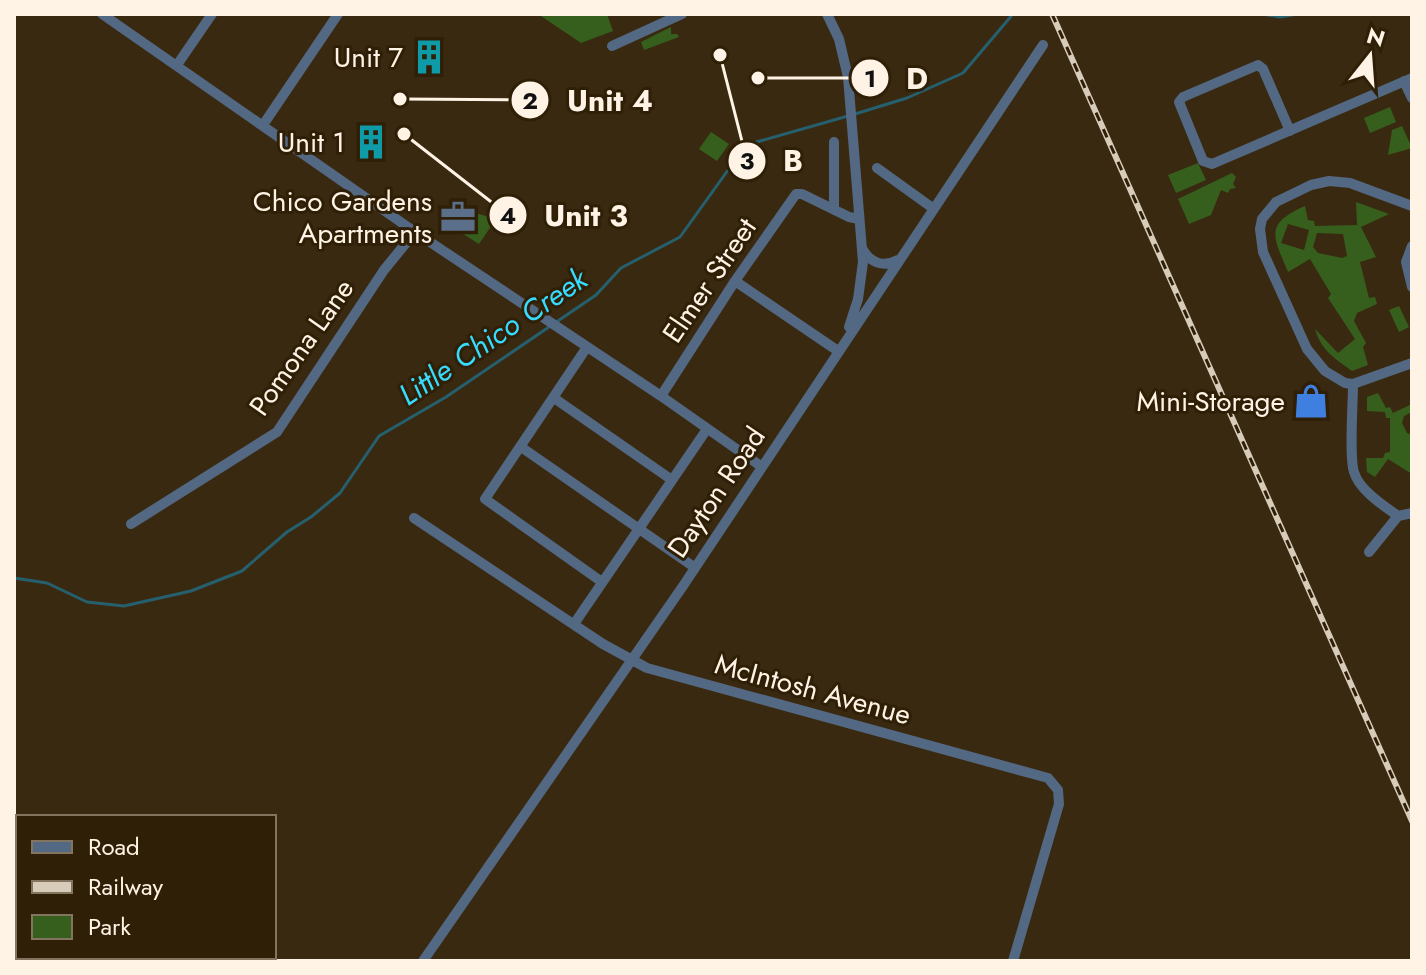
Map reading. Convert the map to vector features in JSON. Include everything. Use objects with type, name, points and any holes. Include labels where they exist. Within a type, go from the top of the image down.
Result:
[{"type":"street","points":[[102,14],[415,232],[762,467]]},
{"type":"street","points":[[177,65],[212,14]]},
{"type":"street","points":[[263,125],[338,14]]},
{"type":"street","points":[[612,46],[681,14]]},
{"type":"street","points":[[735,281],[838,351],[858,299],[863,262],[845,61],[827,14]]},
{"type":"street","name":"Dayton Road","points":[[423,961],[830,367],[1043,45]]},
{"type":"street","points":[[1290,131],[1263,69],[1258,65],[1183,97],[1179,102],[1203,161],[1212,164],[1290,131],[1408,80],[1412,98]]},
{"type":"street","points":[[834,142],[834,210],[859,219]]},
{"type":"street","points":[[877,168],[934,209]]},
{"type":"street","points":[[1412,206],[1340,180],[1329,181],[1311,185],[1276,202],[1262,219],[1260,229],[1263,252],[1307,349],[1320,367],[1345,383],[1353,384],[1412,363]]},
{"type":"street","name":"Elmer Street","points":[[661,396],[794,197],[799,193],[834,210]]},
{"type":"street","name":"Pomona Lane","points":[[131,524],[277,432],[384,270],[415,232]]},
{"type":"street","points":[[861,246],[878,264],[891,264],[900,259]]},
{"type":"street","points":[[1412,246],[1406,262],[1412,287]]},
{"type":"street","points":[[587,347],[485,499],[602,582]]},
{"type":"street","points":[[1353,384],[1355,475],[1398,516]]},
{"type":"street","points":[[554,398],[672,480]]},
{"type":"street","points":[[574,624],[707,429]]},
{"type":"street","points":[[521,447],[694,567]]},
{"type":"street","points":[[1369,552],[1398,516],[1412,513]]},
{"type":"street","name":"McIntosh Avenue","points":[[414,518],[629,659],[663,673],[1048,778],[1058,790],[1059,804],[1013,961]]},
{"type":"green space","points":[[538,14],[607,14],[613,31],[581,43]]},
{"type":"green space","points":[[671,27],[671,34],[679,37],[644,50],[641,42]]},
{"type":"green space","points":[[1390,107],[1396,122],[1370,133],[1364,118]]},
{"type":"green space","points":[[1402,126],[1412,148],[1388,155],[1392,130]]},
{"type":"green space","points":[[711,132],[729,144],[717,161],[699,149]]},
{"type":"green space","points":[[1198,163],[1206,180],[1176,193],[1168,175]]},
{"type":"green space","points":[[1232,173],[1236,177],[1233,184],[1236,188],[1228,193],[1221,190],[1211,215],[1189,224],[1178,199]]},
{"type":"green space","points":[[1356,202],[1389,214],[1361,227],[1376,257],[1360,262],[1369,298],[1375,297],[1377,304],[1357,313],[1354,321],[1366,343],[1363,347],[1368,365],[1352,371],[1325,348],[1315,329],[1338,353],[1355,339],[1328,298],[1331,294],[1310,259],[1288,272],[1276,232],[1283,219],[1305,206],[1308,220],[1314,221],[1315,226],[1357,225]],"holes":[[[1288,224],[1309,230],[1304,250],[1281,243]],[[1317,233],[1343,234],[1347,256],[1342,258],[1318,253],[1313,247]]]},
{"type":"green space","points":[[472,212],[496,219],[479,244],[460,232]]},
{"type":"green space","points":[[1399,306],[1409,327],[1399,332],[1389,310]]},
{"type":"green space","points":[[1378,393],[1386,408],[1390,407],[1393,413],[1412,404],[1412,412],[1404,416],[1402,423],[1407,433],[1412,435],[1412,474],[1388,459],[1375,477],[1367,472],[1366,458],[1383,458],[1385,453],[1390,452],[1390,418],[1386,418],[1385,412],[1367,411],[1367,397]]},
{"type":"waterway","name":"Little Chico Creek","points":[[855,114],[907,98],[963,73],[1013,14]]},
{"type":"waterway","name":"Little Chico Creek","points":[[1262,14],[1280,17],[1298,14]]},
{"type":"waterway","name":"Little Chico Creek","points":[[14,578],[47,583],[87,602],[124,606],[191,591],[242,571],[287,532],[340,493],[379,436],[446,397],[596,295],[621,268],[680,237],[746,145],[848,116]]},
{"type":"railway","points":[[1052,14],[1412,821]]},
{"type":"place","name":"B","points":[[720,55]]},
{"type":"place","name":"Unit 7","points":[[429,57]]},
{"type":"place","name":"D","points":[[758,78]]},
{"type":"place","name":"Unit 4","points":[[400,99]]},
{"type":"place","name":"Unit 3","points":[[404,134]]},
{"type":"place","name":"Unit 1","points":[[371,142]]},
{"type":"place","name":"Chico Gardens Apartments","points":[[458,217]]},
{"type":"place","name":"Mini-Storage","points":[[1311,401]]}]
